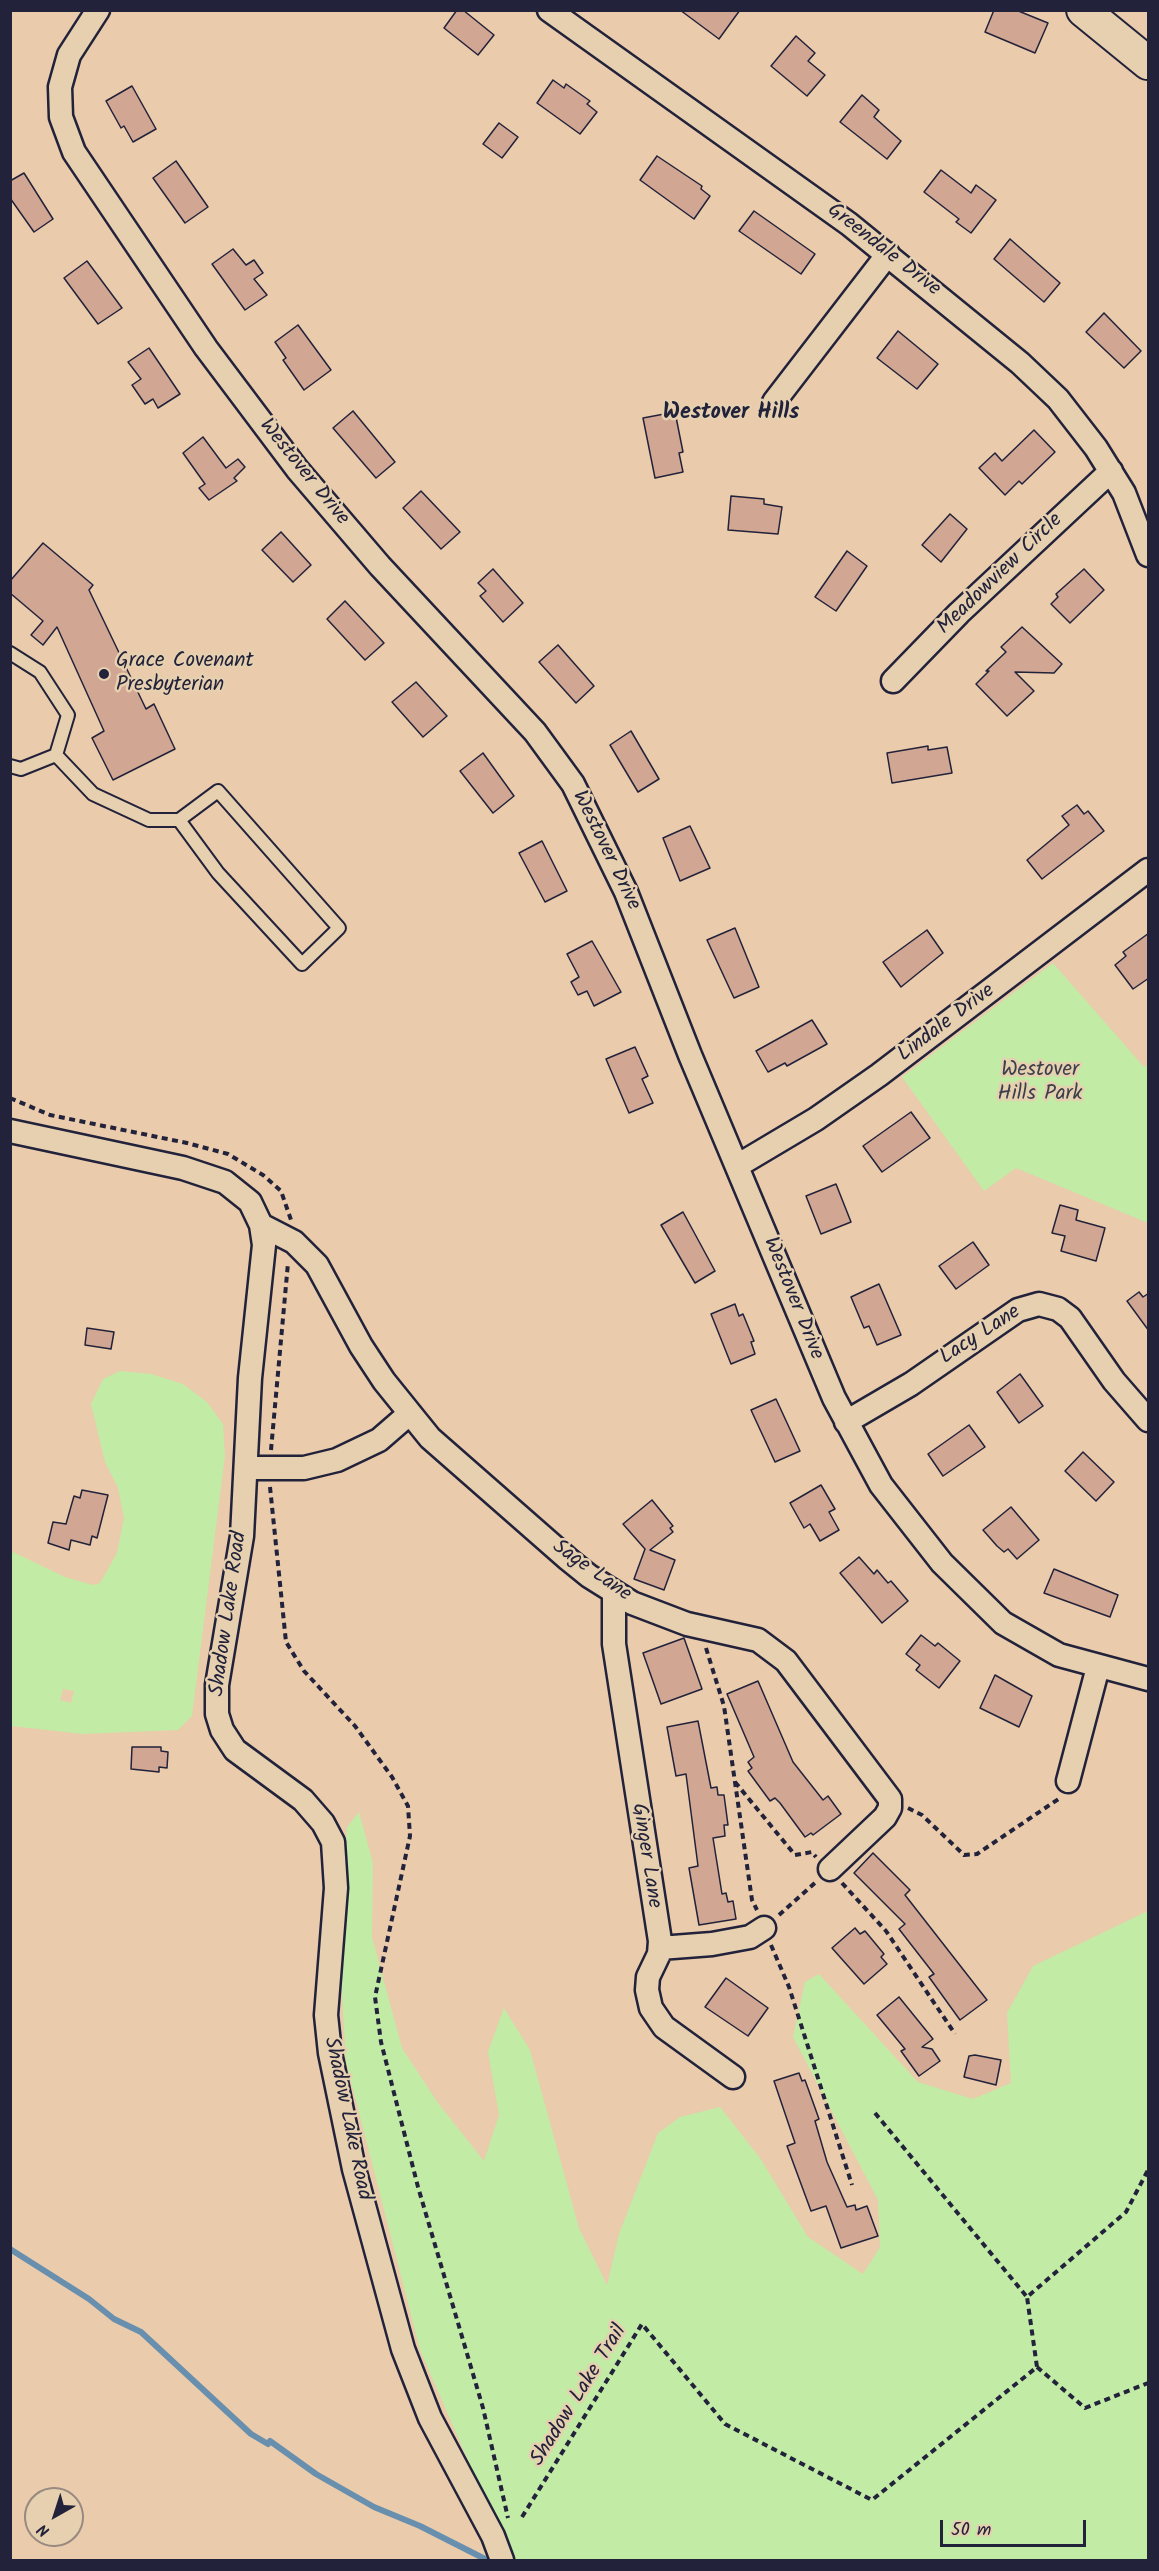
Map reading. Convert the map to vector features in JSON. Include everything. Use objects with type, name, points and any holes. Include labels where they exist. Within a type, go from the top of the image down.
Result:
[{"type":"street","name":"Westover Drive","points":[[98,10],[69,55],[60,87],[62,121],[75,152],[206,348],[297,469],[380,566],[535,732],[564,770],[585,805],[626,892],[801,1323],[846,1422],[896,1506],[942,1563],[1003,1623],[1059,1655],[1149,1679]]},
{"type":"street","name":"Greendale Drive","points":[[549,10],[814,198],[990,336],[1039,380],[1075,419],[1111,471],[1131,509],[1149,555]]},
{"type":"street","points":[[1083,10],[1149,63]]},
{"type":"street","points":[[774,402],[888,254]]},
{"type":"street","name":"Meadowview Circle","points":[[893,681],[959,614],[1111,471]]},
{"type":"street","name":"Lindale Drive","points":[[737,1166],[816,1119],[879,1075],[1149,870]]},
{"type":"street","name":"Shadow Lake Road","points":[[10,1131],[183,1168],[225,1182],[249,1202],[261,1225],[264,1245],[250,1378],[242,1536],[217,1685],[217,1714],[222,1730],[235,1750],[303,1800],[323,1823],[333,1842],[336,1888],[326,2015],[330,2054],[354,2169],[403,2349],[430,2418],[493,2535],[502,2560]]},
{"type":"street","name":"Sage Lane","points":[[261,1225],[290,1239],[317,1266],[361,1346],[409,1414],[430,1438],[490,1493],[589,1576],[614,1593],[659,1615],[715,1631],[747,1636],[772,1648],[814,1695],[890,1798]]},
{"type":"street","name":"Lacy Lane","points":[[846,1422],[911,1384],[1018,1310],[1039,1304],[1058,1309],[1070,1318],[1114,1381],[1149,1420]]},
{"type":"street","points":[[246,1468],[269,1470],[304,1468],[337,1460],[379,1440],[409,1414]]},
{"type":"street","name":"Ginger Lane","points":[[614,1593],[614,1644],[660,1948]]},
{"type":"street","points":[[1068,1781],[1098,1667]]},
{"type":"street","points":[[830,1869],[885,1817],[890,1808],[890,1798]]},
{"type":"street","points":[[733,2077],[656,2019],[647,1990],[648,1977],[660,1948],[712,1944],[750,1937],[764,1928]]},
{"type":"lane","points":[[10,653],[40,672],[68,715],[56,755]]},
{"type":"lane","points":[[10,766],[21,769],[56,755]]},
{"type":"lane","points":[[56,755],[93,794],[149,820],[179,820],[218,791],[339,928],[302,964],[218,873],[179,820]]},
{"type":"path","points":[[10,1098],[50,1115],[187,1143],[228,1154],[263,1175],[281,1191],[291,1215],[282,1354],[269,1470],[285,1642],[304,1671],[356,1726],[392,1777],[408,1806],[410,1836],[375,1997],[378,2019],[418,2187],[483,2408],[508,2510],[508,2520]]},
{"type":"path","points":[[734,1781],[795,1855],[812,1852],[886,1931],[955,2034]]},
{"type":"path","points":[[890,1798],[922,1815],[964,1855],[977,1854],[1058,1801],[1068,1781]]},
{"type":"path","points":[[764,1928],[830,1869]]},
{"type":"path","points":[[875,2113],[1027,2297],[1037,2367],[1085,2408],[1149,2383]]},
{"type":"path","points":[[1027,2297],[1126,2212],[1149,2170]]},
{"type":"path","name":"Shadow Lake Trail","points":[[522,2517],[642,2325],[725,2424],[872,2500],[1037,2367]]},
{"type":"green space","name":"Westover Hills Park","points":[[1053,963],[1144,1067],[1148,1064],[1148,1223],[1016,1168],[984,1191],[902,1077]]},
{"type":"green space","points":[[120,1371],[151,1374],[183,1384],[207,1402],[223,1424],[225,1456],[192,1716],[178,1730],[83,1734],[11,1726],[11,1551],[65,1577],[93,1585],[100,1583],[117,1553],[124,1518],[118,1488],[105,1462],[91,1404],[103,1379]],"holes":[[[63,1689],[74,1691],[71,1703],[60,1700]]]},
{"type":"green space","points":[[359,1812],[373,1863],[372,1937],[402,2048],[438,2103],[484,2161],[499,2115],[488,2052],[504,2008],[530,2050],[579,2228],[607,2285],[619,2234],[658,2133],[680,2117],[720,2107],[760,2158],[808,2237],[863,2274],[880,2247],[878,2200],[793,2037],[805,1982],[819,1974],[918,2082],[973,2099],[1011,2083],[1007,2013],[1033,1966],[1148,1911],[1148,2560],[506,2560],[481,2490],[420,2350],[346,2062],[341,1977],[343,1880],[347,1827]]},
{"type":"building","points":[[457,10],[463,10],[494,35],[478,55],[444,28]]},
{"type":"building","points":[[680,10],[740,10],[719,39]]},
{"type":"building","points":[[994,10],[1016,10],[1048,23],[1035,53],[985,32]]},
{"type":"building","points":[[796,36],[815,53],[808,61],[825,75],[807,96],[771,66]]},
{"type":"building","points":[[553,80],[564,88],[566,84],[590,101],[587,104],[597,112],[580,134],[537,103]]},
{"type":"building","points":[[132,86],[156,129],[133,142],[124,126],[121,128],[106,101]]},
{"type":"building","points":[[862,95],[879,110],[874,117],[901,141],[887,159],[840,122]]},
{"type":"building","points":[[499,123],[518,137],[502,158],[483,144]]},
{"type":"building","points":[[657,156],[702,186],[701,189],[710,196],[694,219],[640,180]]},
{"type":"building","points":[[176,161],[208,207],[185,223],[153,178]]},
{"type":"building","points":[[941,170],[971,193],[976,185],[996,200],[971,233],[956,222],[959,219],[924,192]]},
{"type":"building","points":[[24,173],[53,219],[34,232],[10,198],[10,181]]},
{"type":"building","points":[[754,211],[815,254],[801,274],[739,231]]},
{"type":"building","points":[[1010,239],[1060,283],[1044,302],[994,259]]},
{"type":"building","points":[[233,249],[246,265],[254,260],[263,273],[254,279],[267,295],[245,310],[212,264]]},
{"type":"building","points":[[87,261],[122,308],[98,324],[64,278]]},
{"type":"building","points":[[1104,313],[1141,351],[1124,368],[1086,332]]},
{"type":"building","points":[[298,325],[331,370],[304,390],[283,360],[286,358],[275,342]]},
{"type":"building","points":[[898,331],[938,364],[917,389],[877,358]]},
{"type":"building","points":[[149,348],[180,394],[158,408],[153,399],[145,404],[132,385],[141,379],[128,362]]},
{"type":"building","points":[[353,411],[395,462],[376,478],[333,428]]},
{"type":"building","points":[[675,412],[683,452],[679,453],[683,472],[655,478],[643,418]]},
{"type":"building","points":[[1034,430],[1055,452],[1022,484],[1019,481],[1005,495],[979,468],[995,453],[1002,461]]},
{"type":"building","points":[[203,437],[226,468],[238,459],[245,467],[234,478],[237,481],[209,500],[199,488],[205,484],[183,453]]},
{"type":"building","points":[[421,491],[460,532],[441,549],[403,508]]},
{"type":"building","points":[[731,496],[764,499],[764,504],[782,507],[778,534],[728,530]]},
{"type":"building","points":[[950,514],[967,529],[941,562],[922,545]]},
{"type":"building","points":[[281,532],[311,565],[293,582],[262,550]]},
{"type":"building","name":"Grace Covenant Presbyterian","points":[[43,543],[93,585],[89,590],[146,709],[154,704],[175,749],[113,780],[92,738],[104,731],[57,627],[43,645],[31,635],[43,621],[10,593],[10,581]]},
{"type":"building","points":[[847,551],[867,566],[836,611],[815,597]]},
{"type":"building","points":[[493,569],[523,603],[503,622],[480,596],[486,591],[478,583]]},
{"type":"building","points":[[1084,569],[1104,590],[1070,623],[1051,604],[1058,597],[1056,594]]},
{"type":"building","points":[[345,601],[384,643],[365,660],[327,619]]},
{"type":"building","points":[[1022,627],[1062,664],[1054,673],[1015,672],[1034,691],[1007,716],[976,684],[1006,652],[1001,647]]},
{"type":"building","points":[[558,645],[594,686],[576,703],[539,662]]},
{"type":"building","points":[[416,682],[447,716],[423,737],[392,702]]},
{"type":"building","points":[[631,731],[659,779],[638,792],[610,745]]},
{"type":"building","points":[[928,746],[928,750],[947,747],[952,773],[892,783],[887,753]]},
{"type":"building","points":[[483,753],[514,796],[493,813],[460,771]]},
{"type":"building","points":[[1077,805],[1084,814],[1088,811],[1104,831],[1042,879],[1027,860],[1069,825],[1062,816]]},
{"type":"building","points":[[690,826],[710,868],[680,881],[663,838]]},
{"type":"building","points":[[542,841],[567,891],[545,902],[519,853]]},
{"type":"building","points":[[735,928],[759,987],[734,998],[707,940]]},
{"type":"building","points":[[927,930],[943,953],[901,987],[883,962]]},
{"type":"building","points":[[1149,933],[1149,978],[1133,989],[1115,965],[1126,956],[1123,952]]},
{"type":"building","points":[[592,941],[621,992],[594,1006],[587,991],[578,995],[571,982],[579,977],[567,954]]},
{"type":"building","points":[[812,1020],[827,1044],[787,1066],[785,1063],[768,1072],[756,1051]]},
{"type":"building","points":[[635,1047],[648,1076],[642,1079],[653,1103],[629,1113],[606,1059]]},
{"type":"building","points":[[911,1112],[930,1138],[882,1172],[863,1146]]},
{"type":"building","points":[[836,1184],[851,1222],[821,1234],[806,1196]]},
{"type":"building","points":[[1060,1205],[1078,1210],[1076,1220],[1105,1228],[1096,1261],[1061,1251],[1065,1236],[1052,1233]]},
{"type":"building","points":[[683,1212],[715,1271],[695,1283],[661,1225]]},
{"type":"building","points":[[973,1242],[989,1265],[956,1289],[939,1266]]},
{"type":"building","points":[[879,1284],[901,1335],[877,1345],[869,1326],[864,1328],[851,1297]]},
{"type":"building","points":[[1139,1292],[1143,1297],[1149,1293],[1149,1331],[1127,1301]]},
{"type":"building","points":[[735,1304],[739,1316],[743,1314],[754,1341],[751,1342],[755,1354],[731,1364],[711,1314]]},
{"type":"building","points":[[87,1328],[114,1332],[111,1349],[85,1345]]},
{"type":"building","points":[[1020,1374],[1043,1406],[1019,1423],[997,1392]]},
{"type":"building","points":[[776,1399],[800,1451],[775,1462],[751,1410]]},
{"type":"building","points":[[969,1425],[985,1447],[943,1476],[928,1454]]},
{"type":"building","points":[[1083,1452],[1114,1482],[1096,1501],[1065,1471]]},
{"type":"building","points":[[821,1485],[835,1509],[829,1512],[839,1530],[820,1541],[810,1524],[804,1528],[790,1503]]},
{"type":"building","points":[[82,1490],[108,1495],[97,1538],[92,1536],[90,1545],[71,1540],[69,1550],[48,1543],[53,1522],[66,1524],[74,1496],[80,1498]]},
{"type":"building","points":[[652,1500],[673,1526],[670,1528],[673,1532],[650,1550],[675,1560],[664,1590],[634,1579],[645,1549],[623,1524]]},
{"type":"building","points":[[1011,1507],[1039,1540],[1017,1559],[1008,1549],[1004,1552],[983,1530]]},
{"type":"building","points":[[859,1557],[874,1574],[877,1570],[888,1583],[891,1581],[908,1601],[882,1623],[840,1573]]},
{"type":"building","points":[[1054,1569],[1118,1595],[1110,1617],[1044,1593]]},
{"type":"building","points":[[921,1635],[935,1646],[938,1643],[960,1661],[939,1688],[916,1670],[920,1665],[906,1654]]},
{"type":"building","points":[[684,1638],[702,1689],[661,1704],[643,1653]]},
{"type":"building","points":[[995,1675],[1032,1696],[1019,1727],[980,1708]]},
{"type":"building","points":[[758,1681],[793,1762],[823,1800],[828,1796],[841,1814],[813,1835],[811,1833],[805,1837],[780,1803],[775,1798],[770,1801],[748,1771],[752,1768],[748,1762],[754,1757],[727,1694]]},
{"type":"building","points":[[698,1721],[711,1788],[717,1787],[718,1795],[724,1795],[728,1825],[724,1825],[725,1836],[713,1838],[722,1894],[726,1893],[728,1902],[733,1901],[736,1919],[699,1925],[689,1868],[698,1866],[686,1774],[676,1776],[667,1727]]},
{"type":"building","points":[[132,1747],[161,1747],[161,1751],[168,1752],[167,1768],[159,1767],[159,1772],[131,1769]]},
{"type":"building","points":[[873,1853],[910,1890],[905,1895],[987,2000],[960,2020],[929,1977],[934,1974],[899,1929],[905,1924],[854,1873]]},
{"type":"building","points":[[855,1928],[860,1934],[865,1931],[884,1954],[881,1957],[887,1964],[864,1984],[832,1948]]},
{"type":"building","points":[[726,1978],[768,2008],[748,2036],[705,2007]]},
{"type":"building","points":[[899,1997],[933,2039],[922,2047],[932,2049],[940,2061],[919,2076],[901,2051],[905,2049],[877,2015]]},
{"type":"building","points":[[969,2056],[1001,2060],[996,2085],[964,2077]]},
{"type":"building","points":[[799,2073],[802,2081],[805,2080],[819,2119],[815,2121],[827,2162],[847,2207],[855,2205],[856,2210],[867,2206],[878,2236],[841,2248],[826,2206],[811,2211],[787,2146],[795,2143],[774,2081]]},
{"type":"waterway","points":[[10,2249],[89,2299],[114,2319],[141,2332],[251,2434],[268,2444],[270,2441],[316,2474],[374,2507],[420,2526],[487,2560]]},
{"type":"place","name":"Grace Covenant Presbyterian","points":[[104,674]]},
{"type":"district","name":"Westover Hills","points":[[731,414]]}]
